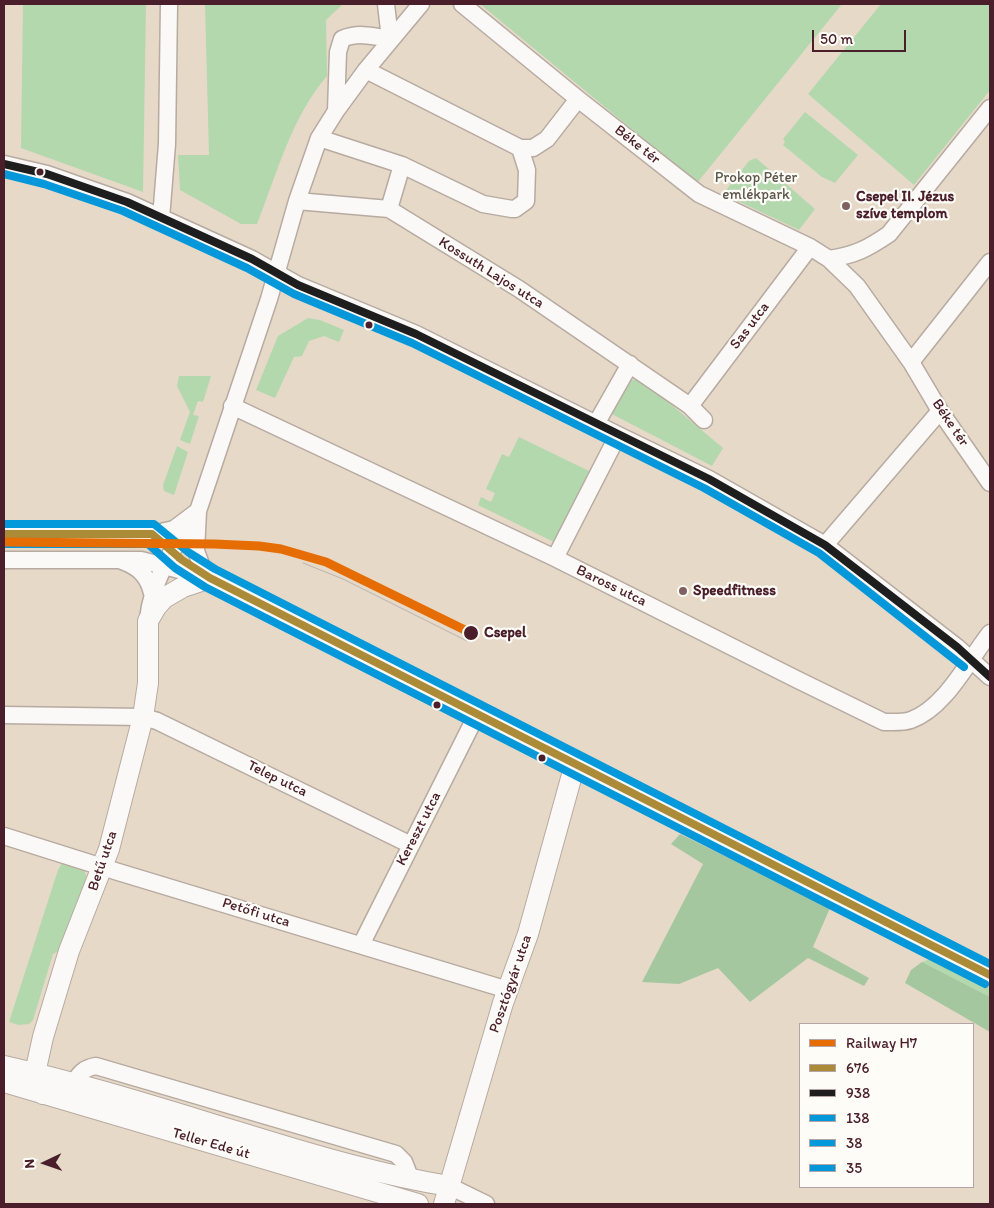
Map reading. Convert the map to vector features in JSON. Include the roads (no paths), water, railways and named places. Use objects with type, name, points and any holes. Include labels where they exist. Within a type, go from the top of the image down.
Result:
[{"type":"main road","points":[[148,621],[164,598],[183,587],[210,578],[990,974]]},
{"type":"main road","name":"Betű utca","points":[[35,1073],[43,1036],[69,951],[109,849],[143,717],[148,683],[148,621]]},
{"type":"main road","name":"Posztógyár utca","points":[[447,1195],[508,990],[528,934],[575,764]]},
{"type":"main road","name":"Teller Ede út","points":[[4,1066],[74,1082],[353,1166],[411,1180],[447,1195]]},
{"type":"main road","points":[[35,1073],[37,1086],[43,1094]]},
{"type":"main road","name":"Teller Ede út","points":[[4,1082],[418,1204]]},
{"type":"street","points":[[161,218],[167,144],[169,4]]},
{"type":"street","points":[[386,4],[390,39]]},
{"type":"street","points":[[210,578],[202,567],[196,551],[198,511],[269,299],[297,200],[319,138],[366,70],[390,39],[422,4]]},
{"type":"street","name":"Béke tér","points":[[462,4],[578,99],[700,194],[810,247],[829,259],[857,286],[911,362],[940,410],[990,483]]},
{"type":"street","points":[[336,111],[338,52],[342,39],[352,35],[370,35],[390,39]]},
{"type":"street","points":[[366,70],[520,148],[533,148],[547,139],[578,99]]},
{"type":"street","points":[[829,259],[847,256],[868,249],[889,234],[990,108]]},
{"type":"street","points":[[319,138],[402,165],[483,204],[515,209],[526,201],[527,191],[528,170],[520,148]]},
{"type":"street","points":[[4,164],[47,174],[127,202],[252,259],[298,285],[416,334],[709,479],[825,545],[990,676]]},
{"type":"street","points":[[297,200],[389,209],[402,165]]},
{"type":"street","name":"Kossuth Lajos utca","points":[[389,209],[519,289],[690,406],[704,420]]},
{"type":"street","name":"Sas utca","points":[[690,406],[810,247]]},
{"type":"street","points":[[911,362],[990,262]]},
{"type":"street","points":[[596,424],[630,364]]},
{"type":"street","name":"Baross utca","points":[[232,406],[555,558],[884,722],[910,721],[925,713],[942,698],[990,632]]},
{"type":"street","points":[[825,545],[940,410]]},
{"type":"street","points":[[555,558],[618,435]]},
{"type":"street","points":[[4,534],[152,534],[174,528],[198,511]]},
{"type":"street","name":"Betű utca","points":[[148,621],[152,593],[164,566],[198,511]]},
{"type":"street","points":[[152,534],[182,560],[210,578]]},
{"type":"street","points":[[4,560],[141,560],[210,578]]},
{"type":"street","points":[[120,560],[132,565],[144,574],[150,583],[152,593]]},
{"type":"street","name":"Kereszt utca","points":[[361,945],[477,714]]},
{"type":"street","points":[[4,715],[143,717]]},
{"type":"street","name":"Telep utca","points":[[143,717],[158,720],[411,845]]},
{"type":"street","name":"Petőfi utca","points":[[4,836],[102,868],[508,990]]},
{"type":"street","points":[[447,1195],[486,1204]]},
{"type":"tram line","points":[[303,563],[343,579],[467,641]]},
{"type":"rail line","name":"H7","points":[[4,542],[214,544],[281,549],[326,562],[471,633]]},
{"type":"place","name":"Csepel II. Jézus szíve templom","points":[[846,206]]},
{"type":"place","name":"Speedfitness","points":[[683,591]]},
{"type":"place","name":"Csepel","points":[[471,633]]},
{"type":"park label","name":"Prokop Péter emlékpark","points":[[756,186]]}]
